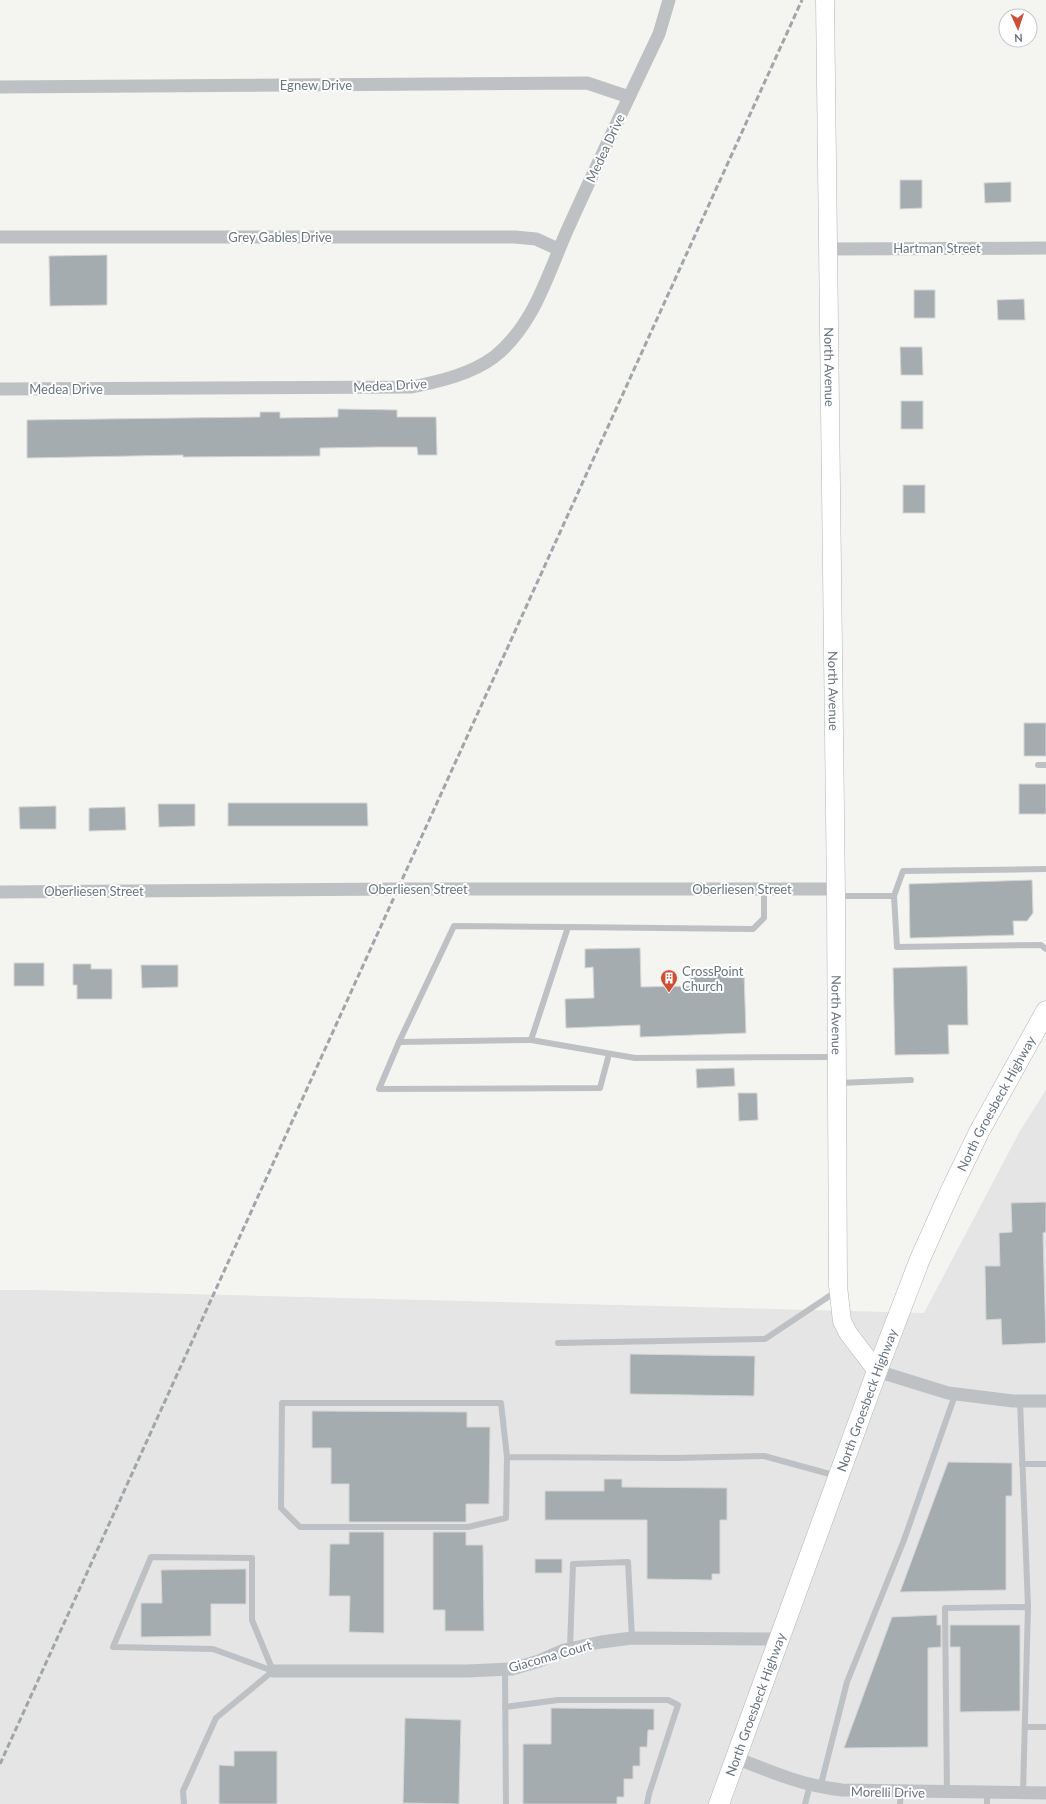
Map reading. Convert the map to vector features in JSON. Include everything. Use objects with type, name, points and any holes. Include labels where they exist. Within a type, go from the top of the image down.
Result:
[{"type":"main road","name":"North Avenue","points":[[825,0],[836,892],[838,1290],[842,1321],[848,1332],[877,1371]]},
{"type":"main road","name":"North Groesbeck Highway","points":[[719,1804],[877,1371],[918,1266],[950,1192],[979,1132],[1038,1029],[1046,1011]]},
{"type":"street","name":"Medea Drive","points":[[0,389],[412,386],[437,382],[461,374],[495,356],[517,333],[541,294],[558,249],[659,34],[669,0]]},
{"type":"street","name":"Egnew Drive","points":[[0,87],[587,83],[629,96]]},
{"type":"street","name":"Grey Gables Drive","points":[[0,237],[515,237],[536,239],[558,249]]},
{"type":"street","name":"Hartman Street","points":[[827,249],[1046,248]]},
{"type":"street","name":"Oberliesen Street","points":[[0,892],[397,889],[764,889],[836,892]]},
{"type":"street","points":[[877,1371],[955,1395],[1020,1401],[1046,1401]]},
{"type":"street","name":"Giacoma Court","points":[[273,1671],[467,1671],[512,1669],[539,1661],[570,1648],[632,1638],[779,1639]]},
{"type":"street","name":"Morelli Drive","points":[[736,1758],[815,1787],[900,1798],[947,1793],[987,1798],[1023,1793],[1046,1793]]},
{"type":"lane","points":[[1038,765],[1046,765]]},
{"type":"lane","points":[[1046,869],[903,871],[894,896],[896,947],[1042,945],[1046,949]]},
{"type":"lane","points":[[609,1054],[600,1088],[379,1089],[399,1042],[454,926],[754,929],[764,918],[764,889]]},
{"type":"lane","points":[[836,892],[894,896]]},
{"type":"lane","points":[[531,1040],[568,926]]},
{"type":"lane","points":[[399,1042],[531,1040],[635,1058],[837,1056]]},
{"type":"lane","points":[[837,1083],[911,1080]]},
{"type":"lane","points":[[558,1343],[765,1339],[838,1290]]},
{"type":"lane","points":[[805,1804],[815,1787],[847,1682],[904,1540],[955,1395]]},
{"type":"lane","points":[[1020,1401],[1028,1607],[1023,1793]]},
{"type":"lane","points":[[282,1402],[502,1403],[507,1457],[506,1518],[468,1527],[300,1527],[281,1508],[282,1402]]},
{"type":"lane","points":[[507,1457],[675,1458],[764,1456],[838,1477]]},
{"type":"lane","points":[[1022,1464],[1046,1464]]},
{"type":"lane","points":[[151,1557],[252,1558],[252,1620],[273,1671],[213,1649],[113,1647],[151,1557]]},
{"type":"lane","points":[[570,1648],[573,1564],[628,1562],[632,1638]]},
{"type":"lane","points":[[947,1793],[945,1608],[1028,1607]]},
{"type":"lane","points":[[505,1669],[506,1804]]},
{"type":"lane","points":[[184,1804],[183,1791],[216,1718],[273,1671]]},
{"type":"lane","points":[[505,1707],[558,1700],[668,1700],[678,1705],[647,1804]]},
{"type":"lane","points":[[1025,1727],[1046,1727]]},
{"type":"shaded area","points":[[1046,1090],[1046,1804],[0,1804],[0,1290],[924,1313],[1020,1131]]},
{"type":"building","points":[[900,180],[922,180],[922,208],[900,209]]},
{"type":"building","points":[[1011,182],[1011,202],[985,203],[984,183]]},
{"type":"building","points":[[107,255],[107,305],[50,306],[49,256]]},
{"type":"building","points":[[914,290],[935,290],[935,318],[914,318]]},
{"type":"building","points":[[1024,299],[1025,320],[998,320],[997,300]]},
{"type":"building","points":[[900,347],[922,347],[923,375],[901,375]]},
{"type":"building","points":[[901,401],[923,401],[923,429],[901,429]]},
{"type":"building","points":[[338,409],[397,410],[397,417],[436,417],[437,455],[418,455],[417,447],[378,447],[320,448],[320,456],[183,457],[183,455],[27,458],[27,420],[260,417],[260,412],[280,412],[280,418],[338,417]]},
{"type":"building","points":[[903,485],[925,485],[925,513],[903,513]]},
{"type":"building","points":[[1024,723],[1046,723],[1046,756],[1024,756]]},
{"type":"building","points":[[1019,784],[1046,784],[1046,814],[1019,814]]},
{"type":"building","points":[[228,803],[367,803],[368,826],[228,826]]},
{"type":"building","points":[[158,804],[195,804],[195,826],[159,827]]},
{"type":"building","points":[[56,806],[56,829],[20,829],[19,807]]},
{"type":"building","points":[[125,807],[126,830],[89,831],[89,808]]},
{"type":"building","points":[[1032,880],[1033,913],[1027,921],[1013,921],[1014,935],[910,938],[909,884]]},
{"type":"building","name":"CrossPoint Church","points":[[640,948],[641,987],[691,986],[690,974],[744,973],[746,1033],[640,1037],[640,1025],[566,1028],[565,999],[594,998],[593,967],[585,968],[585,949]]},
{"type":"building","points":[[14,963],[44,963],[44,986],[14,986]]},
{"type":"building","points":[[73,964],[91,964],[91,969],[112,969],[112,999],[77,999],[77,985],[73,985]]},
{"type":"building","points":[[141,965],[178,965],[178,987],[142,988]]},
{"type":"building","points":[[967,966],[968,1025],[948,1025],[949,1054],[895,1055],[893,968]]},
{"type":"building","points":[[734,1068],[735,1086],[697,1088],[696,1069]]},
{"type":"building","points":[[738,1093],[757,1093],[758,1120],[739,1121]]},
{"type":"building","points":[[1046,1202],[1046,1232],[1043,1233],[1046,1343],[1002,1345],[1001,1319],[986,1320],[985,1266],[1000,1266],[999,1233],[1012,1232],[1011,1203]]},
{"type":"building","points":[[630,1354],[755,1356],[754,1396],[630,1394]]},
{"type":"building","points":[[312,1411],[467,1412],[467,1427],[490,1427],[489,1504],[466,1504],[466,1522],[349,1522],[349,1484],[331,1484],[331,1448],[312,1448]]},
{"type":"building","points":[[948,1462],[1012,1463],[1012,1496],[1006,1496],[1006,1590],[900,1592]]},
{"type":"building","points":[[604,1479],[622,1479],[622,1487],[727,1488],[727,1520],[720,1520],[720,1574],[712,1574],[712,1580],[647,1579],[647,1520],[545,1520],[545,1491],[604,1491]]},
{"type":"building","points":[[349,1532],[384,1532],[384,1633],[349,1632],[350,1596],[329,1596],[330,1544],[349,1544]]},
{"type":"building","points":[[433,1532],[466,1532],[466,1545],[483,1545],[484,1631],[445,1631],[445,1610],[433,1610]]},
{"type":"building","points":[[535,1559],[562,1559],[562,1573],[535,1573]]},
{"type":"building","points":[[246,1569],[246,1604],[211,1604],[211,1636],[141,1637],[141,1603],[162,1603],[161,1570]]},
{"type":"building","points":[[937,1615],[937,1625],[941,1625],[941,1647],[928,1648],[928,1747],[844,1748],[892,1617]]},
{"type":"building","points":[[950,1625],[1020,1625],[1020,1711],[960,1712],[960,1647],[950,1647]]},
{"type":"building","points":[[551,1708],[654,1709],[654,1730],[648,1730],[647,1747],[640,1747],[640,1766],[633,1766],[633,1779],[624,1779],[624,1797],[617,1797],[617,1804],[523,1804],[523,1744],[551,1744]]},
{"type":"building","points":[[405,1718],[461,1720],[459,1804],[403,1803]]},
{"type":"building","points":[[234,1751],[277,1751],[277,1804],[219,1804],[219,1765],[234,1766]]},
{"type":"railway","points":[[0,1764],[802,0]]},
{"type":"place","name":"CrossPoint Church","points":[[669,993]]}]
